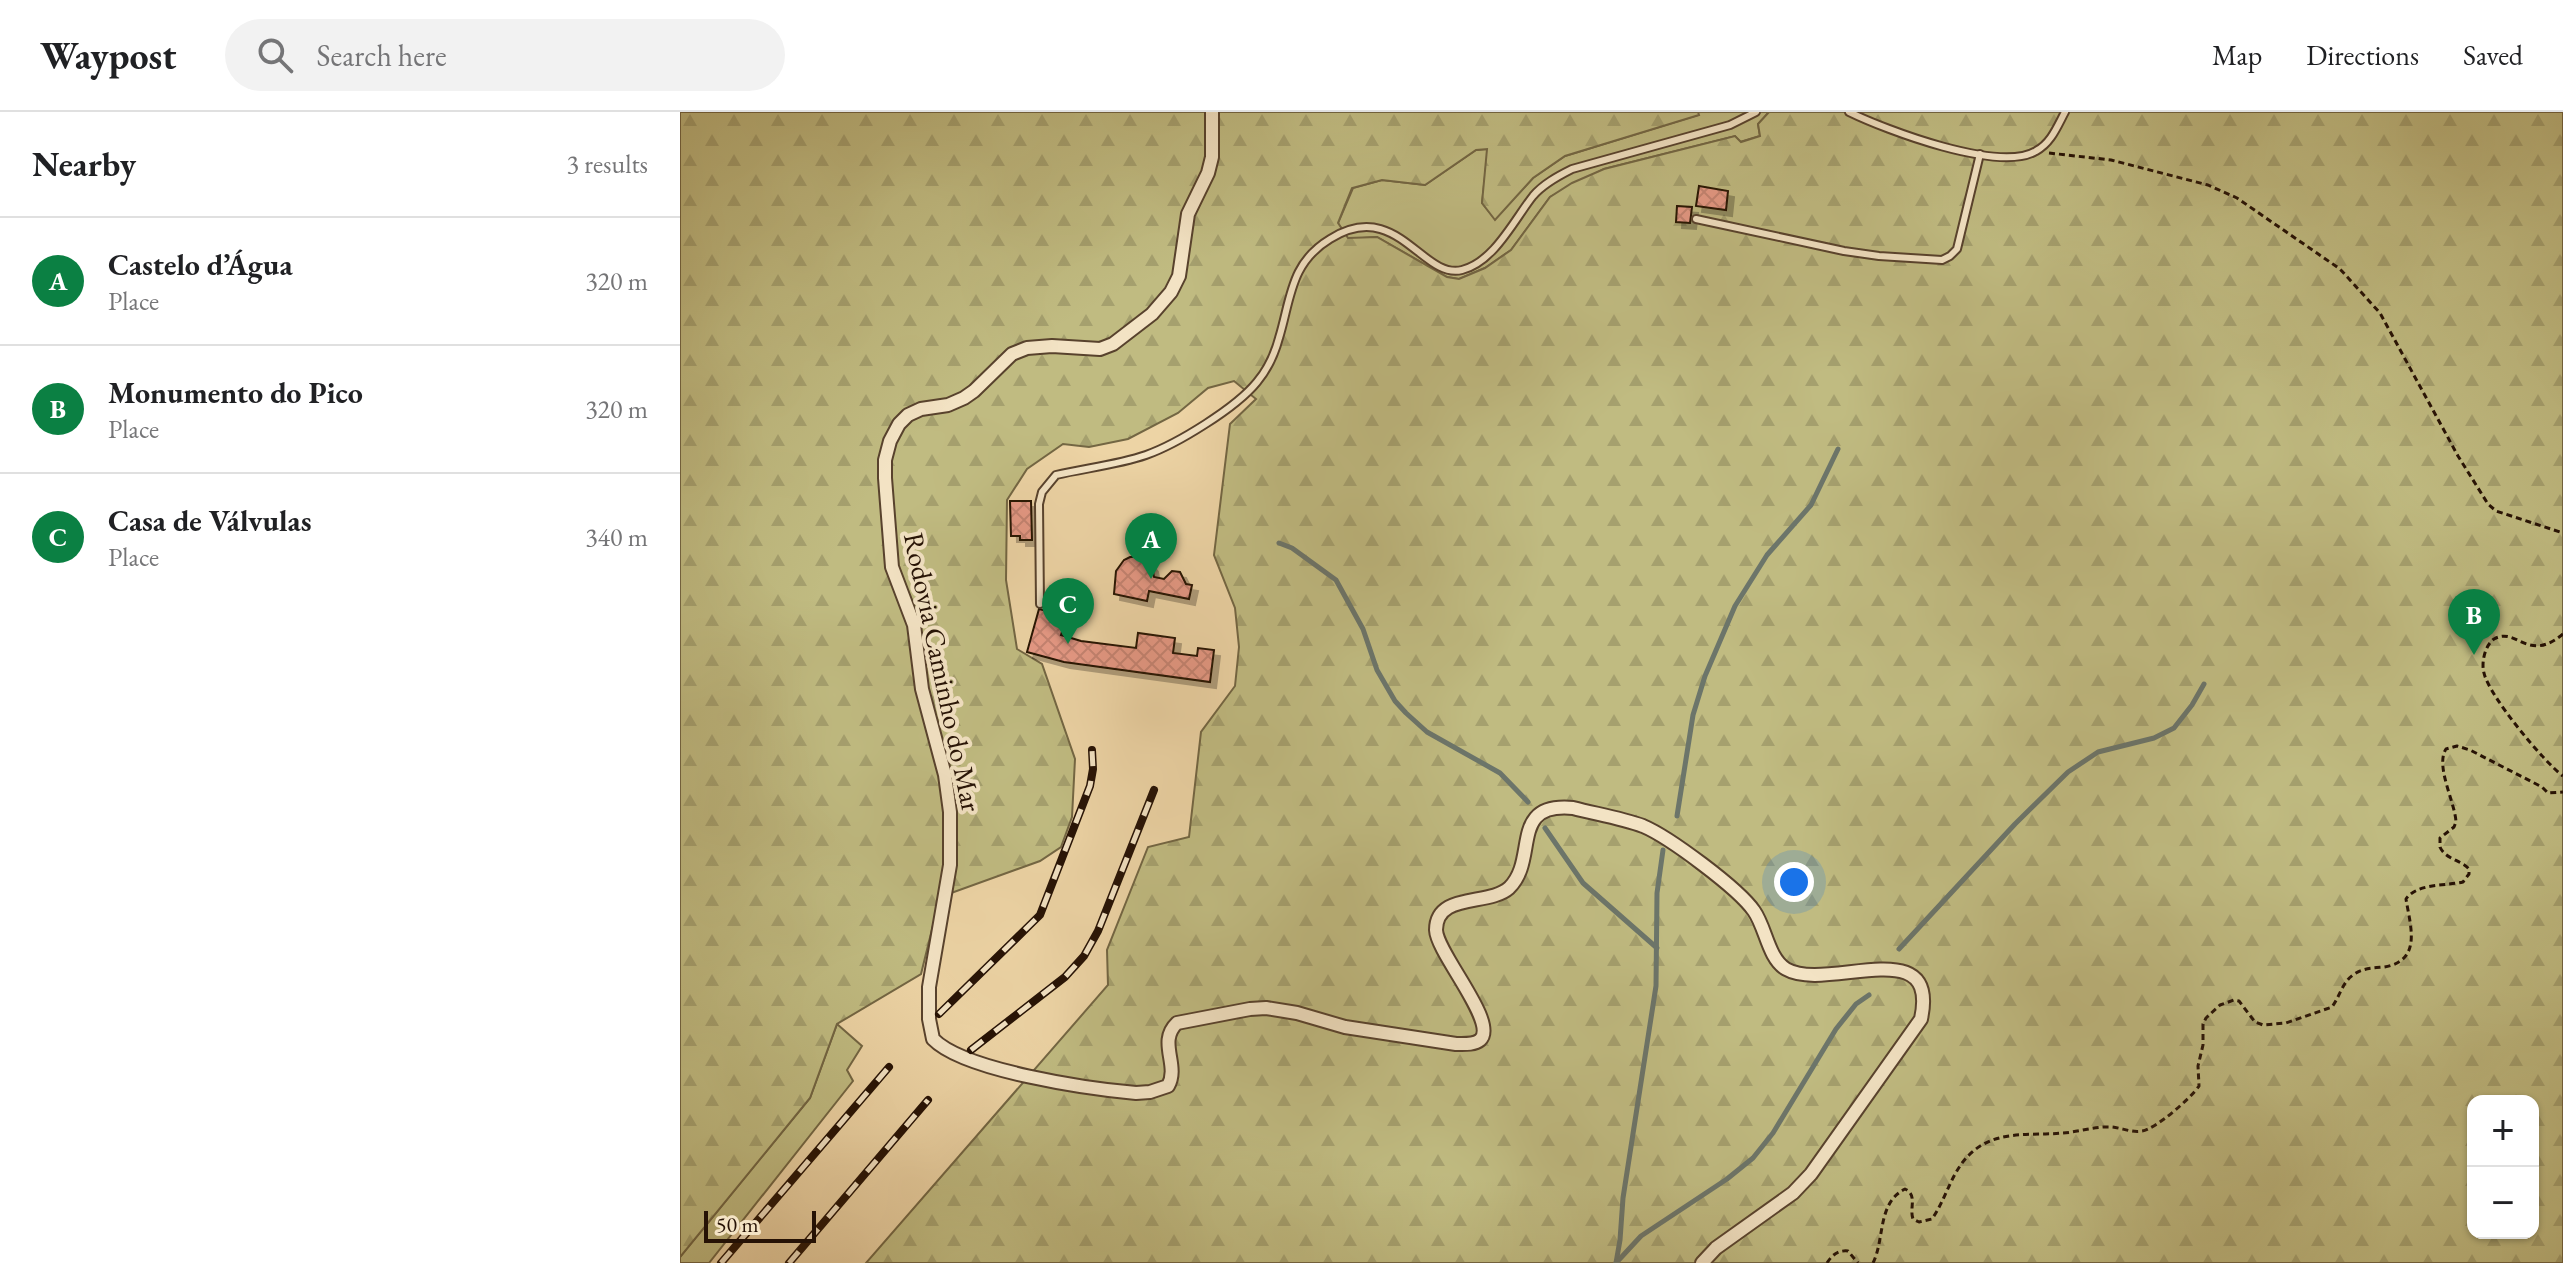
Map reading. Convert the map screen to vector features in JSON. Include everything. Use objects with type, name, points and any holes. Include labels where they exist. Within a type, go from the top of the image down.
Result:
[{"type":"street","name":"Rodovia Caminho do Mar","points":[[1212,112],[1212,157],[1208,173],[1188,214],[1179,276],[1171,292],[1152,314],[1113,344],[1100,349],[1052,346],[1027,348],[1012,354],[964,398],[908,415],[890,441],[885,460],[890,556],[914,625],[922,689],[945,775],[950,812],[950,865],[929,987],[929,1019],[933,1039],[955,1054],[1001,1070],[1136,1093],[1168,1086],[1173,1071],[1167,1046],[1169,1035],[1177,1023],[1250,1009],[1297,1013],[1345,1027],[1456,1044],[1471,1043],[1480,1040],[1484,1033],[1482,1018],[1441,949],[1436,928],[1440,916],[1454,904],[1492,897],[1512,885],[1532,821],[1542,812],[1561,807],[1573,808],[1640,825],[1672,843],[1744,898],[1757,915],[1782,966],[1794,972],[1833,974],[1899,969],[1916,979],[1923,992],[1921,1019],[1811,1174],[1793,1193],[1716,1248],[1702,1263]]},
{"type":"lane","points":[[1040,604],[1039,504],[1048,483],[1056,475],[1143,456],[1162,448],[1214,417],[1255,385],[1279,341],[1299,269],[1329,239],[1367,227],[1382,229],[1395,234],[1441,267],[1459,271],[1467,269],[1501,242],[1534,194],[1561,175],[1593,162],[1730,125],[1756,112]]},
{"type":"lane","points":[[1849,112],[1887,130],[1925,142],[2017,159],[2049,142],[2065,112]]},
{"type":"lane","points":[[1696,219],[1844,251],[1942,260],[1957,249],[1961,239],[1980,154]]},
{"type":"path","points":[[2034,152],[2111,160],[2208,185],[2237,198],[2340,269],[2380,313],[2458,456],[2488,504],[2496,511],[2563,533]]},
{"type":"path","points":[[2563,634],[2549,645],[2538,647],[2508,636],[2495,639],[2485,655],[2483,670],[2492,690],[2541,757],[2563,776]]},
{"type":"path","points":[[1873,1263],[1880,1245],[1886,1211],[1897,1193],[1905,1189],[1912,1195],[1911,1216],[1916,1221],[1932,1219],[1942,1205],[1955,1174],[1970,1154],[1989,1142],[2013,1134],[2062,1134],[2097,1127],[2145,1131],[2169,1117],[2179,1104],[2197,1090],[2203,1024],[2220,1005],[2239,1001],[2255,1022],[2263,1025],[2286,1023],[2332,1007],[2347,981],[2357,972],[2397,964],[2403,959],[2410,948],[2412,935],[2406,899],[2410,893],[2463,882],[2469,874],[2466,866],[2446,856],[2440,847],[2440,838],[2456,822],[2443,769],[2442,754],[2446,749],[2457,746],[2470,750],[2548,793],[2563,792]]},
{"type":"path","points":[[1827,1263],[1833,1255],[1844,1250],[1858,1263]]},
{"type":"green space","points":[[680,112],[1698,112],[1699,115],[1565,156],[1533,178],[1495,220],[1482,203],[1487,149],[1476,150],[1425,185],[1382,180],[1352,188],[1338,223],[1348,238],[1377,237],[1447,277],[1459,279],[1485,268],[1511,250],[1550,197],[1572,183],[1604,169],[1735,136],[1741,142],[1760,136],[1758,124],[1769,112],[2563,112],[2563,1263],[866,1263],[1108,985],[1107,950],[1148,847],[1189,837],[1201,732],[1235,686],[1239,647],[1235,608],[1214,555],[1230,424],[1256,399],[1234,381],[1208,388],[1178,413],[1128,439],[1089,447],[1063,444],[1027,469],[1007,500],[1006,580],[1017,649],[1042,664],[1075,759],[1072,817],[1061,847],[1040,861],[940,897],[921,974],[837,1024],[810,1098],[680,1257]]},
{"type":"green space","points":[[1698,112],[1769,112],[1758,124],[1760,136],[1740,142],[1735,136],[1604,169],[1550,197],[1511,250],[1485,268],[1459,279],[1447,277],[1377,237],[1348,239],[1338,223],[1353,188],[1382,180],[1425,185],[1476,150],[1488,149],[1482,203],[1495,219],[1533,178],[1565,156],[1698,115]]},
{"type":"green space","points":[[837,1024],[862,1046],[847,1070],[853,1081],[709,1263],[680,1263],[680,1257],[810,1098]]},
{"type":"building","points":[[1699,186],[1728,191],[1726,210],[1696,206]]},
{"type":"building","points":[[1677,206],[1692,207],[1690,223],[1676,222]]},
{"type":"building","points":[[1010,501],[1031,501],[1032,540],[1011,536]]},
{"type":"building","points":[[1130,557],[1148,561],[1154,577],[1164,579],[1172,571],[1180,572],[1186,584],[1192,585],[1189,599],[1149,591],[1147,601],[1114,594],[1116,571]]},
{"type":"building","points":[[1039,609],[1067,616],[1061,635],[1081,641],[1136,648],[1138,633],[1175,638],[1173,653],[1197,656],[1198,648],[1214,650],[1210,682],[1064,662],[1027,652]]},
{"type":"waterway","points":[[1677,816],[1693,715],[1705,676],[1735,606],[1767,555],[1811,505],[1838,449]]},
{"type":"waterway","points":[[1279,543],[1292,548],[1336,580],[1363,629],[1377,670],[1395,701],[1406,713],[1427,732],[1500,773],[1528,802]]},
{"type":"waterway","points":[[1899,949],[2015,824],[2068,772],[2098,752],[2154,738],[2174,728],[2204,684]]},
{"type":"waterway","points":[[1545,828],[1583,883],[1657,948]]},
{"type":"waterway","points":[[1616,1263],[1656,986],[1657,893],[1663,850]]},
{"type":"waterway","points":[[1616,1263],[1641,1236],[1753,1158],[1773,1133],[1836,1029],[1856,1004],[1869,995]]},
{"type":"railway","points":[[939,1014],[1040,915],[1090,786],[1092,750]]},
{"type":"railway","points":[[971,1050],[1065,977],[1084,956],[1098,931],[1154,790]]},
{"type":"railway","points":[[721,1263],[889,1067]]},
{"type":"railway","points":[[789,1263],[928,1100]]},
{"type":"place","name":"Castelo d’Água","points":[[1151,579]]},
{"type":"place","name":"Casa de Válvulas","points":[[1068,644]]},
{"type":"place","name":"Monumento do Pico","points":[[2474,655]]}]
